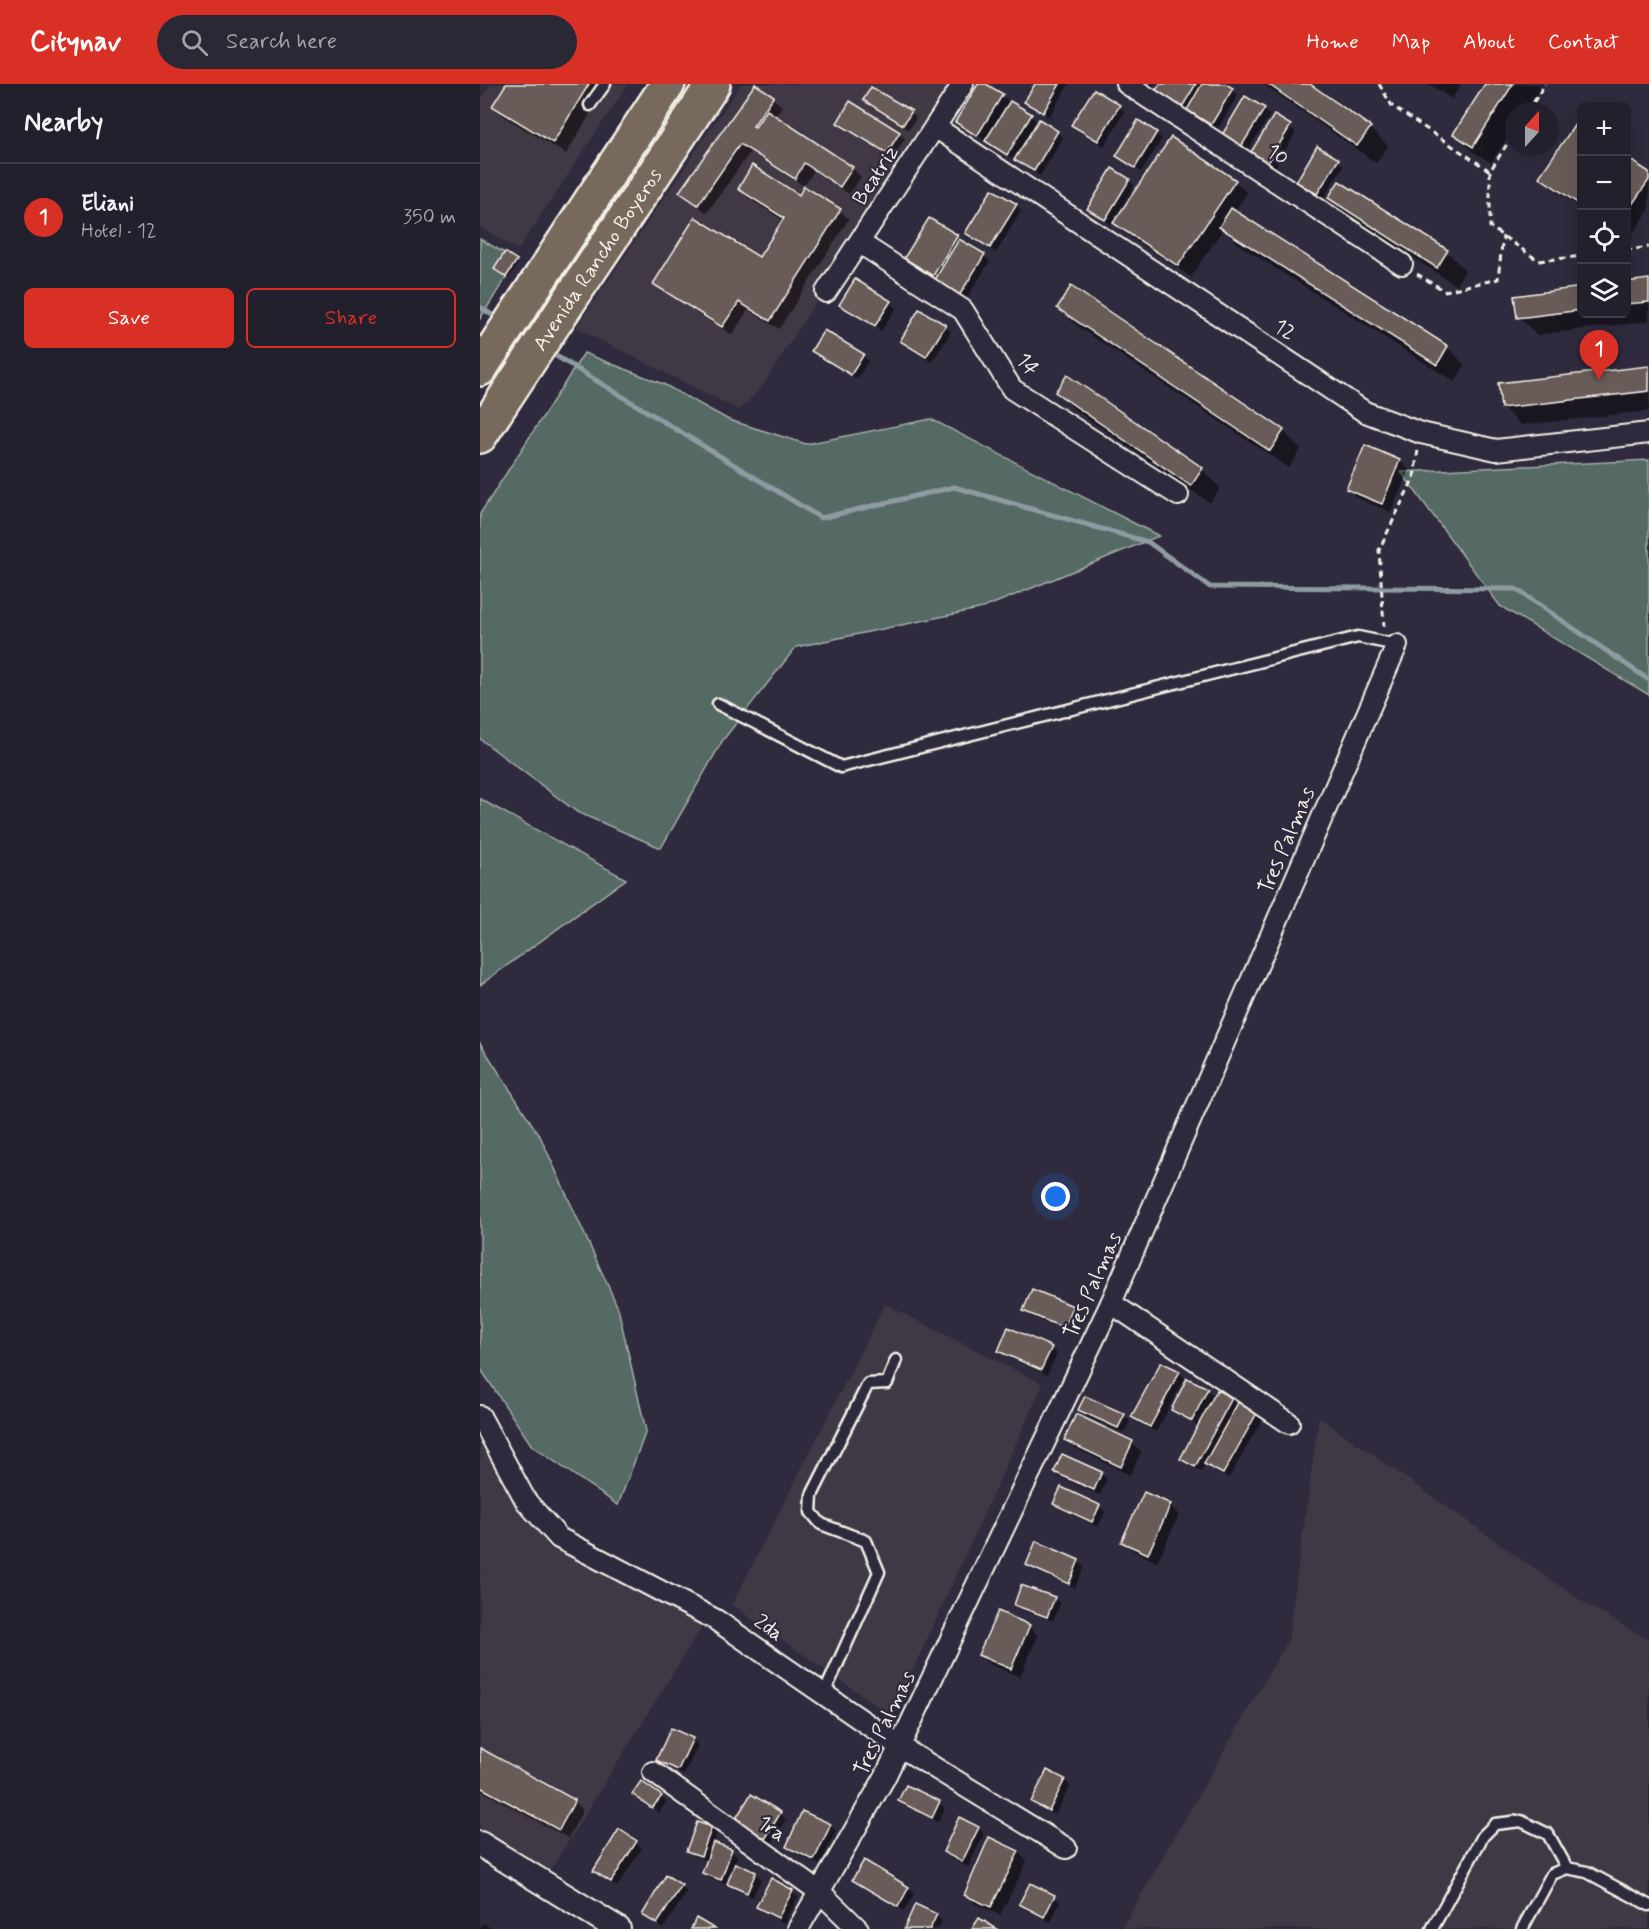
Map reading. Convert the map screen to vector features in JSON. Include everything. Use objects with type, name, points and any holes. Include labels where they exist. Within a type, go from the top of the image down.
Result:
[{"type":"highway","name":"Avenida Rancho Boyeros","points":[[486,360],[668,84]]},
{"type":"highway","name":"Avenida Rancho Boyeros","points":[[480,436],[713,84]]},
{"type":"street","name":"Beatriz","points":[[826,292],[963,84]]},
{"type":"street","name":"10","points":[[1127,84],[1402,264]]},
{"type":"street","name":"12","points":[[935,127],[1365,411],[1421,433],[1496,450],[1649,433]]},
{"type":"street","name":"14","points":[[860,243],[963,310],[1012,388],[1178,495]]},
{"type":"street","name":"Tres Palmas","points":[[798,1929],[821,1893],[885,1777],[1111,1303],[1391,644]]},
{"type":"street","points":[[1111,1303],[1289,1423]]},
{"type":"street","name":"2da","points":[[480,1416],[526,1501],[559,1538],[716,1620],[899,1746],[1066,1848]]},
{"type":"street","name":"1ra","points":[[652,1772],[821,1893],[858,1929]]},
{"type":"street","points":[[480,1844],[618,1929]]},
{"type":"lane","points":[[590,105],[605,84]]},
{"type":"lane","points":[[718,704],[841,767],[1358,637],[1391,644]]},
{"type":"lane","points":[[824,1694],[879,1572],[866,1541],[821,1524],[811,1512],[812,1496],[868,1384],[886,1383],[896,1360]]},
{"type":"lane","points":[[1432,1929],[1484,1836],[1495,1824],[1521,1821],[1548,1834],[1567,1868]]},
{"type":"lane","points":[[1522,1929],[1552,1874],[1567,1868],[1587,1872],[1649,1905]]},
{"type":"path","points":[[1379,84],[1392,106],[1490,171]]},
{"type":"path","points":[[1534,102],[1545,84]]},
{"type":"path","points":[[1505,148],[1490,171],[1490,227],[1539,261],[1577,256]]},
{"type":"path","points":[[1402,264],[1445,291],[1498,279],[1503,236]]},
{"type":"path","points":[[1631,249],[1649,247]]},
{"type":"path","points":[[1391,644],[1383,601],[1379,550],[1414,477],[1421,433]]},
{"type":"shaded area","points":[[491,84],[628,84],[518,250],[480,227],[480,101]]},
{"type":"shaded area","points":[[741,84],[955,84],[761,388],[739,410],[576,328]]},
{"type":"shaded area","points":[[885,1304],[1043,1384],[892,1716],[732,1605]]},
{"type":"shaded area","points":[[1319,1417],[1584,1603],[1649,1640],[1649,1929],[1124,1929],[1123,1926],[1288,1640]]},
{"type":"shaded area","points":[[480,1426],[548,1545],[703,1625],[546,1877],[480,1830]]},
{"type":"green space","points":[[480,239],[517,260],[480,319]]},
{"type":"green space","points":[[584,353],[663,384],[729,420],[806,444],[931,419],[1159,536],[983,608],[796,647],[723,740],[661,848],[577,812],[480,739],[480,514]]},
{"type":"green space","points":[[1649,460],[1649,695],[1500,606],[1401,472]]},
{"type":"green space","points":[[480,799],[626,879],[480,985]]},
{"type":"green space","points":[[480,1043],[541,1138],[618,1308],[646,1431],[618,1505],[532,1446],[480,1368]]},
{"type":"building","points":[[506,84],[589,84],[553,143],[492,106]]},
{"type":"building","points":[[755,84],[774,96],[753,126],[755,127],[767,110],[853,167],[840,187],[804,163],[795,179],[740,144],[698,205],[679,192]]},
{"type":"building","points":[[978,84],[986,84],[1003,94],[977,136],[955,122]]},
{"type":"building","points":[[1035,84],[1060,84],[1043,113],[1024,102]]},
{"type":"building","points":[[1160,84],[1196,84],[1182,107],[1155,91]]},
{"type":"building","points":[[1202,84],[1226,84],[1233,88],[1211,125],[1187,110]]},
{"type":"building","points":[[1268,84],[1310,84],[1371,127],[1357,146]]},
{"type":"building","points":[[1485,84],[1513,84],[1473,147],[1453,134]]},
{"type":"building","points":[[871,87],[912,111],[903,125],[863,100]]},
{"type":"building","points":[[1094,89],[1120,105],[1098,141],[1071,125]]},
{"type":"building","points":[[1245,96],[1265,108],[1241,147],[1222,135]]},
{"type":"building","points":[[850,101],[900,132],[887,153],[837,123]]},
{"type":"building","points":[[1010,101],[1032,114],[1007,155],[985,141]]},
{"type":"building","points":[[1274,115],[1291,125],[1268,163],[1251,152]]},
{"type":"building","points":[[1039,119],[1058,131],[1034,171],[1014,160]]},
{"type":"building","points":[[1138,120],[1157,132],[1135,168],[1116,156]]},
{"type":"building","points":[[1577,124],[1577,203],[1539,177],[1553,156],[1559,156],[1559,148]]},
{"type":"building","points":[[1171,137],[1236,180],[1178,266],[1113,223]]},
{"type":"building","points":[[1317,146],[1339,159],[1317,194],[1296,182]]},
{"type":"building","points":[[1631,160],[1649,172],[1649,180],[1631,206]]},
{"type":"building","points":[[752,165],[799,195],[804,186],[841,209],[770,321],[739,302],[722,327],[653,284],[695,217],[759,257],[784,218],[738,189]]},
{"type":"building","points":[[1112,168],[1130,179],[1105,220],[1087,209]]},
{"type":"building","points":[[1339,181],[1448,250],[1437,268],[1328,198]]},
{"type":"building","points":[[992,189],[1017,204],[990,248],[965,233]]},
{"type":"building","points":[[1231,208],[1448,346],[1437,365],[1219,227]]},
{"type":"building","points":[[929,218],[958,235],[933,276],[904,258]]},
{"type":"building","points":[[959,239],[985,254],[959,296],[934,281]]},
{"type":"building","points":[[505,252],[517,260],[506,277],[494,269]]},
{"type":"building","points":[[855,279],[891,301],[875,326],[839,305]]},
{"type":"building","points":[[1649,279],[1649,302],[1631,304],[1631,281]]},
{"type":"building","points":[[1071,286],[1284,430],[1270,451],[1057,308]]},
{"type":"building","points":[[1577,288],[1577,311],[1517,318],[1514,296]]},
{"type":"building","points":[[919,309],[946,325],[926,357],[900,341]]},
{"type":"building","points":[[824,330],[864,354],[851,375],[811,351]]},
{"type":"building","points":[[1649,366],[1649,391],[1501,408],[1498,383]]},
{"type":"building","points":[[1067,375],[1203,468],[1191,486],[1055,392]]},
{"type":"building","points":[[1365,445],[1400,460],[1382,504],[1346,489]]},
{"type":"building","points":[[1032,1289],[1073,1306],[1064,1328],[1023,1311]]},
{"type":"building","points":[[1008,1327],[1052,1347],[1041,1370],[998,1351]]},
{"type":"building","points":[[1161,1362],[1180,1371],[1150,1427],[1131,1417]]},
{"type":"building","points":[[1187,1378],[1208,1388],[1192,1421],[1171,1410]]},
{"type":"building","points":[[1217,1390],[1232,1398],[1195,1467],[1180,1459]]},
{"type":"building","points":[[1085,1396],[1125,1414],[1118,1428],[1078,1410]]},
{"type":"building","points":[[1239,1401],[1258,1411],[1223,1474],[1204,1464]]},
{"type":"building","points":[[1076,1414],[1133,1441],[1121,1467],[1064,1440]]},
{"type":"building","points":[[1062,1454],[1102,1472],[1094,1490],[1054,1472]]},
{"type":"building","points":[[1061,1487],[1100,1505],[1092,1522],[1053,1504]]},
{"type":"building","points":[[1144,1492],[1171,1504],[1148,1554],[1121,1542]]},
{"type":"building","points":[[1036,1541],[1079,1560],[1069,1584],[1026,1565]]},
{"type":"building","points":[[1021,1585],[1055,1597],[1047,1617],[1014,1605]]},
{"type":"building","points":[[998,1611],[1030,1625],[1011,1669],[978,1655]]},
{"type":"building","points":[[671,1728],[693,1738],[678,1770],[656,1760]]},
{"type":"building","points":[[480,1748],[575,1800],[559,1830],[480,1787]]},
{"type":"building","points":[[1047,1770],[1065,1779],[1049,1811],[1031,1802]]},
{"type":"building","points":[[641,1781],[662,1796],[652,1808],[632,1794]]},
{"type":"building","points":[[906,1785],[940,1801],[932,1818],[898,1801]]},
{"type":"building","points":[[751,1794],[781,1812],[764,1841],[733,1823]]},
{"type":"building","points":[[802,1811],[831,1824],[814,1860],[786,1847]]},
{"type":"building","points":[[959,1817],[979,1827],[962,1862],[943,1852]]},
{"type":"building","points":[[697,1822],[712,1827],[701,1856],[686,1851]]},
{"type":"building","points":[[619,1829],[637,1841],[611,1882],[593,1871]]},
{"type":"building","points":[[989,1837],[1019,1851],[991,1907],[964,1895]]},
{"type":"building","points":[[713,1842],[732,1849],[721,1880],[702,1873]]},
{"type":"building","points":[[864,1860],[909,1887],[898,1907],[852,1880]]},
{"type":"building","points":[[735,1863],[756,1872],[747,1893],[727,1884]]},
{"type":"building","points":[[666,1875],[682,1885],[657,1924],[642,1915]]},
{"type":"building","points":[[771,1878],[793,1890],[778,1918],[756,1907]]},
{"type":"building","points":[[1030,1883],[1055,1895],[1044,1917],[1019,1904]]},
{"type":"building","points":[[915,1904],[937,1914],[930,1929],[904,1929]]},
{"type":"building","points":[[696,1918],[715,1929],[691,1929]]},
{"type":"building","points":[[979,1918],[997,1929],[972,1929]]},
{"type":"waterway","points":[[480,307],[500,320]]},
{"type":"waterway","points":[[548,351],[821,518],[954,487],[1148,542],[1210,587],[1516,589],[1649,680]]},
{"type":"place","name":"Eliani","points":[[1599,380]]}]
